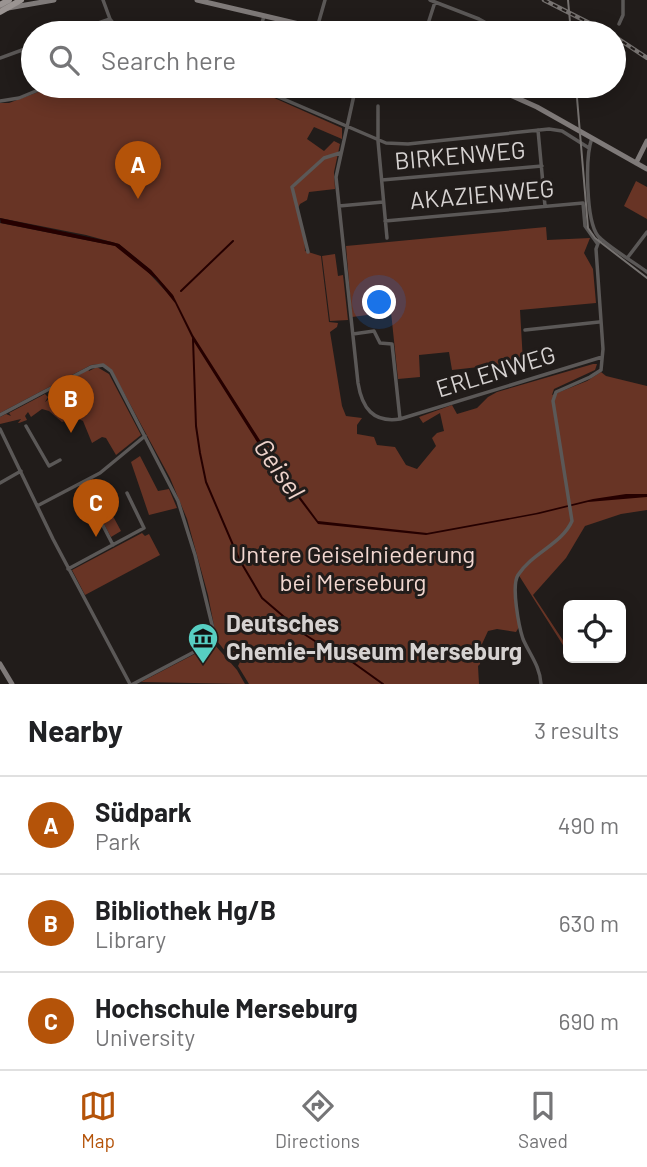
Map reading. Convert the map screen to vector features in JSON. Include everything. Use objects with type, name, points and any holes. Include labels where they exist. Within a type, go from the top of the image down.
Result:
[{"type":"main road","points":[[0,12],[5,4],[21,0]]},
{"type":"street","points":[[5,4],[53,0]]},
{"type":"street","points":[[103,0],[110,19],[104,21]]},
{"type":"street","points":[[197,0],[290,21]]},
{"type":"street","points":[[319,21],[326,0]]},
{"type":"street","points":[[620,21],[623,0]]},
{"type":"street","points":[[428,21],[432,1],[483,21]]},
{"type":"street","points":[[262,21],[264,14]]},
{"type":"street","points":[[0,58],[21,50]]},
{"type":"street","points":[[0,101],[21,97]]},
{"type":"street","points":[[281,98],[378,141],[408,144],[538,130],[562,131],[589,148]]},
{"type":"street","points":[[353,98],[337,177],[339,206],[358,383],[364,407],[383,420],[400,419],[392,344],[380,343],[374,331],[353,334]]},
{"type":"street","points":[[517,98],[647,169]]},
{"type":"street","points":[[378,106],[378,141],[387,238]]},
{"type":"street","points":[[538,130],[545,206]]},
{"type":"street","points":[[592,138],[589,148],[590,211],[593,226],[600,237],[647,272]]},
{"type":"street","points":[[636,163],[647,141]]},
{"type":"street","points":[[308,252],[292,187],[327,156],[340,153]]},
{"type":"street","name":"BIRKENWEG","points":[[382,180],[542,166]]},
{"type":"street","points":[[339,206],[383,202]]},
{"type":"street","name":"AKAZIENWEG","points":[[385,221],[583,203],[584,226],[597,243]]},
{"type":"street","points":[[628,257],[647,232]]},
{"type":"street","points":[[541,684],[539,668],[521,632],[516,580],[523,568],[570,527],[573,516],[558,435],[554,396],[560,389],[601,370],[596,275],[597,243],[600,237]]},
{"type":"street","points":[[525,330],[600,321]]},
{"type":"street","name":"ERLENWEG","points":[[400,419],[602,357]]},
{"type":"street","points":[[0,415],[91,367],[103,365],[111,371],[178,501],[215,637],[214,642],[132,684],[68,569],[0,429]]},
{"type":"street","points":[[26,426],[49,466],[60,460]]},
{"type":"street","points":[[37,506],[110,466],[145,436]]},
{"type":"street","points":[[0,482],[21,471]]},
{"type":"street","points":[[81,483],[113,545]]},
{"type":"street","points":[[68,569],[144,528],[127,494]]},
{"type":"street","points":[[0,664],[12,684]]},
{"type":"green space","name":"Untere Geiselniederung bei Merseburg","points":[[22,98],[274,98],[342,128],[342,139],[314,127],[307,139],[324,151],[334,141],[340,144],[334,172],[335,189],[309,192],[307,200],[298,208],[304,231],[305,251],[321,256],[329,322],[338,323],[330,332],[346,416],[362,418],[357,425],[357,434],[374,437],[377,445],[395,447],[406,465],[417,469],[436,446],[432,438],[444,431],[440,413],[423,423],[419,417],[452,405],[457,414],[477,408],[497,392],[593,364],[597,364],[595,370],[554,389],[552,395],[587,381],[601,372],[606,376],[647,386],[647,510],[621,514],[585,526],[566,558],[533,595],[563,640],[563,645],[518,574],[514,584],[519,627],[516,632],[497,629],[488,631],[482,644],[478,666],[479,684],[249,684],[238,666],[240,662],[230,657],[217,641],[208,595],[187,519],[170,478],[111,369],[102,364],[91,365],[0,413],[0,223],[116,246],[174,297],[151,270],[119,244],[0,218],[0,103]]},
{"type":"green space","points":[[636,181],[647,187],[647,219],[624,206]]},
{"type":"green space","points":[[546,227],[547,240],[590,238],[584,253],[593,269],[596,303],[520,310],[523,362],[452,370],[449,352],[419,355],[420,377],[398,379],[391,312],[352,317],[346,246]]},
{"type":"green space","points":[[335,254],[338,276],[343,275],[348,320],[330,321],[322,256]]},
{"type":"green space","points":[[97,367],[109,374],[141,435],[116,455],[106,438],[102,437],[92,443],[83,421],[62,411],[50,393],[88,369],[89,371]]},
{"type":"green space","points":[[45,394],[48,397],[45,402],[49,399],[51,408],[55,407],[68,417],[68,420],[62,422],[49,411],[42,409],[31,417],[28,412],[25,416],[27,420],[19,423],[21,419],[0,424],[0,417],[6,414],[11,416],[9,413]]},
{"type":"green space","points":[[140,456],[158,491],[169,489],[177,508],[149,515],[131,462]]},
{"type":"green space","points":[[93,479],[121,531],[111,537],[83,485]]},
{"type":"green space","points":[[142,533],[145,536],[149,534],[160,555],[85,595],[72,570]]},
{"type":"green space","name":"Deutsches Chemie-Museum Merseburg","points":[[214,644],[237,670],[245,684],[141,682]]},
{"type":"water","name":"Geisel","points":[[0,218],[119,244],[151,270],[173,295],[193,335],[270,456],[318,521],[427,533],[536,513],[593,499],[626,494],[647,494],[647,497],[588,502],[539,514],[426,535],[318,524],[264,453],[194,342],[175,303],[156,279],[115,246],[1,223]]},
{"type":"waterway","points":[[181,291],[233,241]]},
{"type":"waterway","points":[[193,339],[196,426],[206,482],[239,559],[262,598],[304,634],[337,651],[383,684]]},
{"type":"tram line","points":[[568,0],[570,21]]},
{"type":"tram line","points":[[577,98],[588,228],[595,238],[647,278]]},
{"type":"railway","points":[[544,0],[585,21]]},
{"type":"railway","points":[[626,44],[647,58]]},
{"type":"place","name":"Südpark","points":[[138,199]]},
{"type":"place","name":"Bibliothek Hg/B","points":[[71,433]]},
{"type":"place","name":"Hochschule Merseburg","points":[[96,537]]},
{"type":"place","name":"Deutsches Chemie-Museum Merseburg","points":[[203,665]]}]
